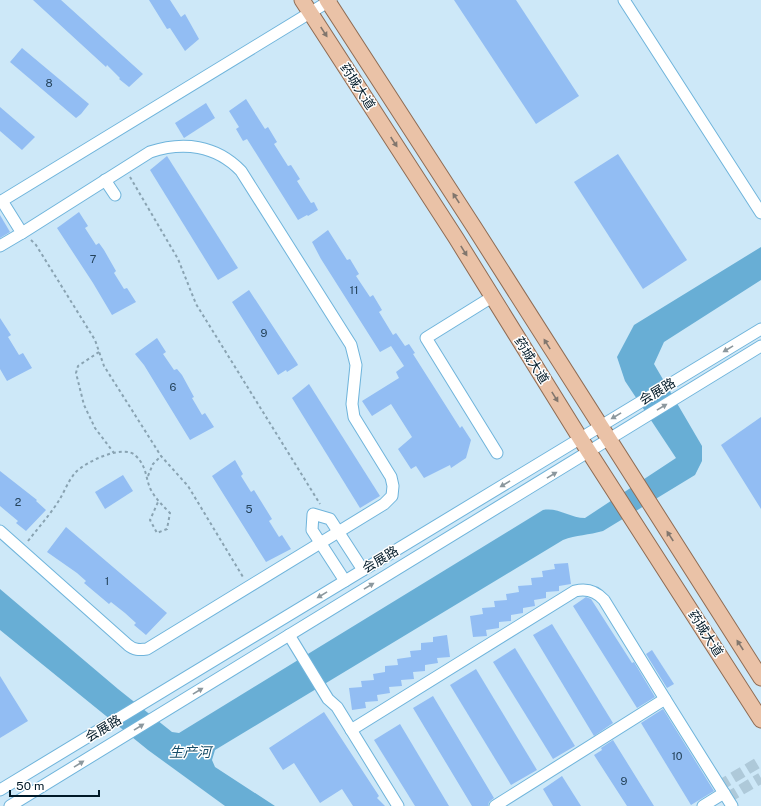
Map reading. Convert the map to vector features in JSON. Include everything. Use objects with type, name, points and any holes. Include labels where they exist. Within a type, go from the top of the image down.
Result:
[{"type":"main road","name":"药城大道","points":[[302,0],[761,720]]},
{"type":"main road","name":"药城大道","points":[[329,1],[761,678]]},
{"type":"street","points":[[624,0],[761,213]]},
{"type":"street","points":[[22,233],[1,201],[329,1]]},
{"type":"street","points":[[0,246],[150,152],[174,146],[186,146],[210,150],[232,162],[241,171],[350,346],[356,365],[352,397],[354,417],[390,478],[393,491],[392,496],[384,504],[147,649],[136,650],[128,645],[0,531]]},
{"type":"street","points":[[105,180],[115,195]]},
{"type":"street","points":[[492,296],[426,338],[497,453]]},
{"type":"street","name":"会展路","points":[[0,790],[761,329]]},
{"type":"street","name":"会展路","points":[[10,806],[761,346]]},
{"type":"street","points":[[345,581],[312,530],[313,514],[330,518],[363,570]]},
{"type":"street","points":[[351,730],[576,591],[580,590],[595,592],[604,600],[732,806]]},
{"type":"street","points":[[289,635],[328,700],[337,707],[398,806]]},
{"type":"street","points":[[495,806],[665,699]]},
{"type":"street","points":[[703,806],[724,793]]},
{"type":"path","points":[[124,168],[178,259],[196,304],[330,518]]},
{"type":"path","points":[[22,233],[36,245],[95,340],[104,366],[161,456],[188,486],[249,586]]},
{"type":"path","points":[[99,352],[78,366],[76,373],[84,405],[95,428],[114,453]]},
{"type":"path","points":[[22,550],[58,502],[74,474],[82,467],[98,458],[126,451],[135,455],[148,476],[151,490],[158,502],[170,512],[167,529],[157,533],[150,520],[158,502]]},
{"type":"path","points":[[148,476],[153,464],[161,456]]},
{"type":"water","name":"生产河","points":[[761,247],[761,280],[664,342],[654,364],[702,446],[702,461],[695,475],[603,531],[563,540],[215,750],[212,760],[215,767],[275,806],[225,806],[148,750],[0,630],[0,589],[118,689],[172,732],[179,733],[543,510],[554,510],[580,518],[585,518],[676,458],[625,381],[617,357],[634,325]]},
{"type":"building","points":[[33,0],[61,0],[143,74],[129,87],[119,79],[120,78],[107,65],[106,67]]},
{"type":"building","points":[[149,0],[170,0],[181,17],[185,14],[199,39],[185,51],[170,28],[167,29]]},
{"type":"building","points":[[454,0],[516,0],[579,96],[536,124]]},
{"type":"building","points":[[22,48],[89,104],[81,114],[76,118],[10,62]]},
{"type":"building","points":[[246,99],[265,129],[268,127],[277,142],[274,144],[288,166],[291,165],[300,179],[297,181],[311,203],[314,202],[318,210],[308,216],[307,215],[298,220],[247,139],[243,141],[236,129],[239,127],[229,111]]},
{"type":"building","points":[[206,103],[215,118],[184,138],[175,123]]},
{"type":"building","points":[[0,107],[35,137],[22,150],[0,131]]},
{"type":"building","points":[[618,154],[687,260],[643,289],[574,182]]},
{"type":"building","points":[[167,156],[238,268],[218,280],[150,170]]},
{"type":"building","points":[[79,212],[88,226],[85,228],[96,245],[99,243],[104,250],[116,271],[114,273],[124,289],[127,288],[136,302],[112,315],[57,228]]},
{"type":"building","points":[[0,215],[10,232],[0,238]]},
{"type":"building","points":[[328,230],[347,260],[350,259],[359,274],[356,276],[370,297],[373,295],[382,310],[379,312],[393,335],[396,333],[405,346],[409,344],[415,353],[413,354],[460,428],[462,426],[471,440],[466,458],[451,468],[450,465],[424,478],[416,466],[411,469],[398,449],[412,437],[391,404],[372,416],[362,401],[399,378],[396,372],[404,366],[391,346],[380,352],[321,259],[312,242]]},
{"type":"building","points":[[249,290],[298,365],[287,372],[286,370],[278,375],[232,302]]},
{"type":"building","points":[[0,318],[11,335],[8,337],[19,355],[23,353],[32,368],[7,381],[0,369]]},
{"type":"building","points":[[157,338],[166,352],[163,354],[174,370],[177,369],[182,375],[194,397],[192,398],[202,415],[205,413],[214,427],[190,440],[144,365],[135,354]]},
{"type":"building","points":[[309,384],[380,496],[360,508],[292,398]]},
{"type":"building","points":[[761,417],[761,509],[721,445]]},
{"type":"building","points":[[235,460],[243,474],[241,476],[251,492],[254,490],[272,519],[269,521],[279,537],[282,535],[291,549],[266,562],[212,476]]},
{"type":"building","points":[[0,471],[37,500],[36,501],[46,510],[26,531],[16,523],[18,521],[0,506]]},
{"type":"building","points":[[123,475],[133,491],[105,509],[95,492]]},
{"type":"building","points":[[66,527],[167,613],[146,635],[134,625],[136,623],[125,613],[111,602],[109,604],[84,583],[86,581],[77,573],[47,552]]},
{"type":"building","points":[[568,563],[571,584],[559,586],[559,591],[546,592],[546,598],[534,600],[535,606],[523,608],[523,613],[511,615],[511,621],[499,622],[499,628],[486,630],[487,636],[473,637],[470,616],[483,614],[482,608],[495,607],[494,601],[507,600],[506,594],[519,592],[518,586],[532,585],[531,578],[543,577],[542,571],[555,569],[554,564]]},
{"type":"building","points":[[586,597],[591,599],[632,663],[634,662],[655,697],[637,708],[573,606]]},
{"type":"building","points":[[552,624],[613,723],[594,736],[533,635]]},
{"type":"building","points":[[447,635],[450,657],[437,658],[438,663],[425,665],[425,671],[413,672],[414,679],[401,680],[402,686],[389,687],[390,693],[377,695],[378,701],[365,702],[366,708],[352,710],[349,688],[362,687],[361,681],[374,680],[373,674],[385,672],[385,666],[398,665],[397,659],[411,657],[410,651],[421,650],[421,643],[433,642],[433,637]]},
{"type":"building","points":[[515,648],[575,746],[553,759],[493,662]]},
{"type":"building","points":[[652,650],[674,684],[667,688],[646,654]]},
{"type":"building","points":[[476,669],[537,770],[511,785],[450,685]]},
{"type":"building","points":[[0,676],[28,721],[0,738]]},
{"type":"building","points":[[433,696],[494,798],[489,802],[488,806],[472,806],[413,708]]},
{"type":"building","points":[[663,709],[714,791],[691,805],[641,723]]},
{"type":"building","points":[[324,712],[379,796],[377,798],[385,806],[353,806],[342,789],[320,803],[294,763],[283,770],[269,748]]},
{"type":"building","points":[[400,724],[449,806],[415,806],[374,740]]},
{"type":"building","points":[[613,740],[654,806],[627,806],[594,755]]},
{"type":"building","points":[[562,776],[581,806],[553,806],[543,789]]},
{"type":"tunnel","points":[[719,786],[761,761]]},
{"type":"tunnel","points":[[727,798],[761,778]]}]
